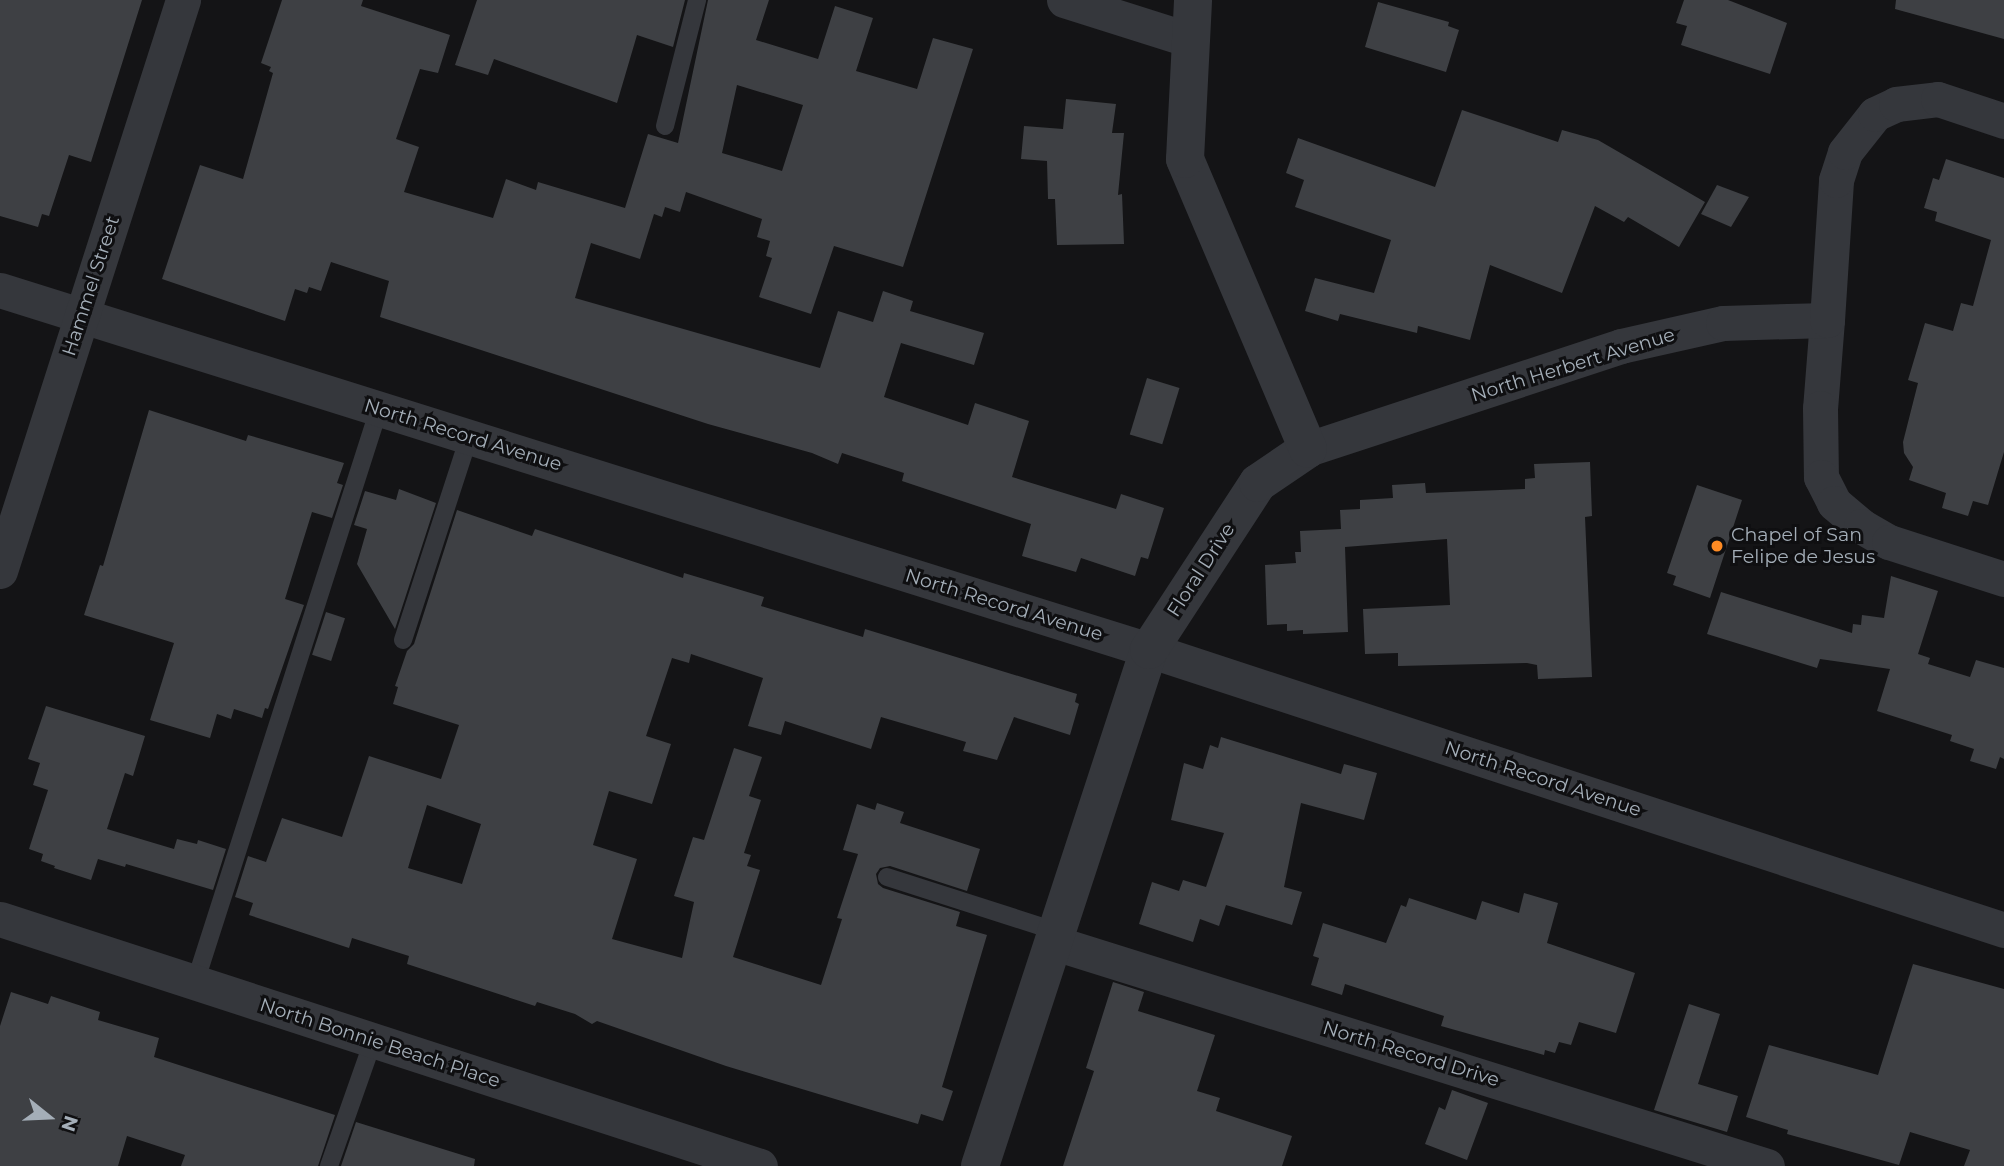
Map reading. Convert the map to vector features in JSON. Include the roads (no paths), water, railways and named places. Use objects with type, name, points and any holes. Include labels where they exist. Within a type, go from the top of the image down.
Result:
[{"type":"street","name":"Hammel Street","points":[[0,571],[183,0]]},
{"type":"street","points":[[1064,0],[1190,40]]},
{"type":"street","points":[[1193,0],[1185,159],[1308,449]]},
{"type":"street","points":[[2004,121],[1938,100],[1896,104],[1875,114],[1845,152],[1836,180],[1821,408],[1821,477],[1834,503],[1861,526],[1889,542],[2004,579]]},
{"type":"street","name":"North Record Avenue","points":[[0,290],[1149,650],[2004,930]]},
{"type":"street","name":"North Herbert Avenue","points":[[1308,449],[1621,346],[1723,323],[1827,320]]},
{"type":"street","name":"Floral Drive","points":[[980,1166],[1057,938],[1149,650],[1258,483],[1308,449]]},
{"type":"street","name":"North Bonnie Beach Place","points":[[0,919],[760,1166]]},
{"type":"street","name":"North Record Drive","points":[[1057,938],[1767,1166]]},
{"type":"lane","points":[[665,126],[697,0]]},
{"type":"lane","points":[[195,983],[379,409]]},
{"type":"lane","points":[[403,640],[469,437]]},
{"type":"lane","points":[[887,877],[1057,938]]},
{"type":"lane","points":[[329,1166],[373,1041]]},
{"type":"place","name":"Chapel of San Felipe de Jesus","points":[[1717,546]]}]
